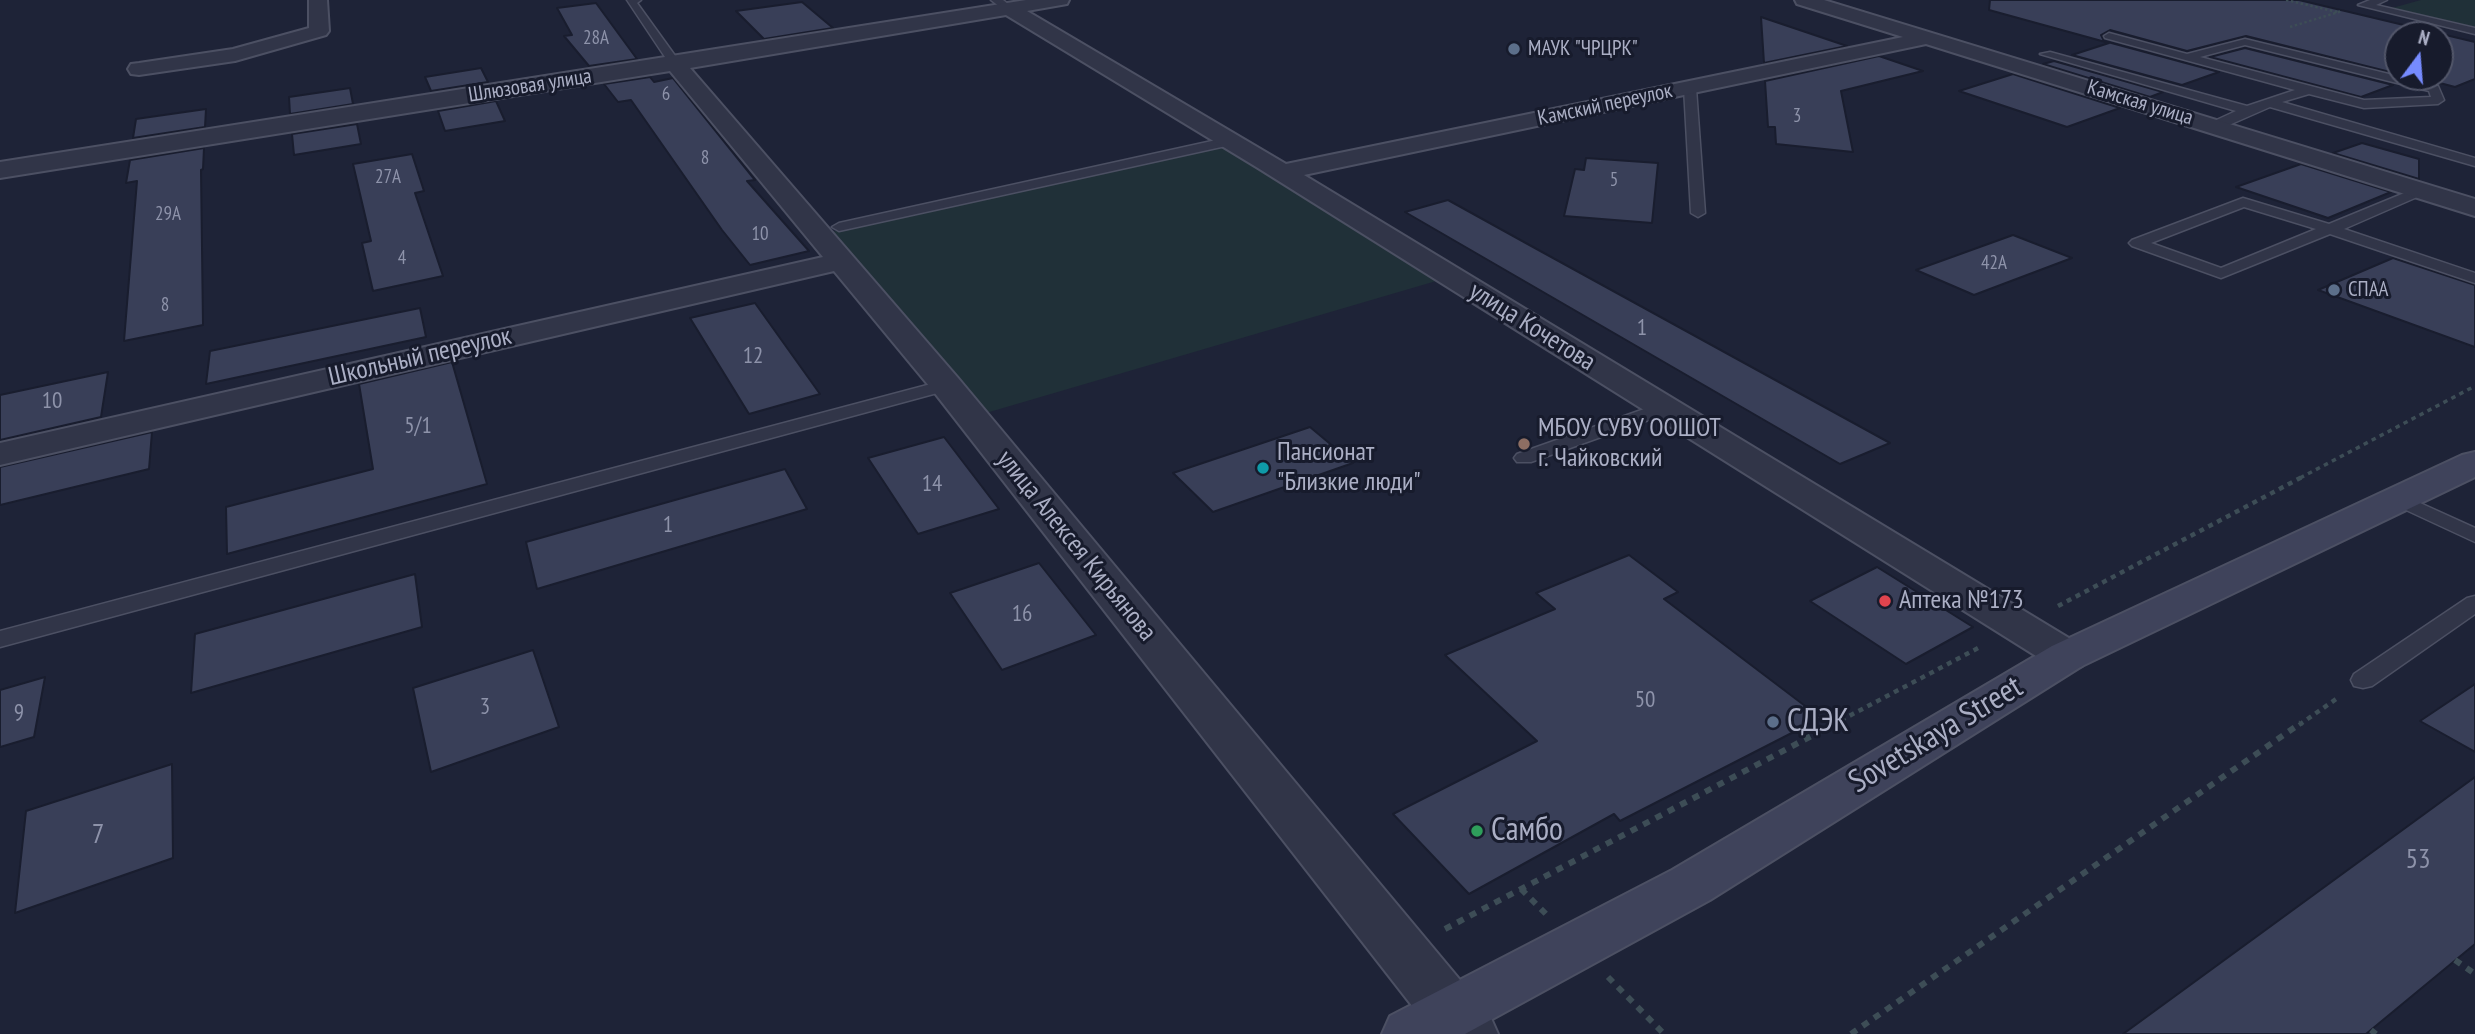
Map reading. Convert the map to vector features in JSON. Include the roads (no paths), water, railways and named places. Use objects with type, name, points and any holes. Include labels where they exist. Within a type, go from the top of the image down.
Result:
[{"type":"main road","name":"Sovetskaya Street","points":[[1443,1026],[1691,885],[2067,656],[2475,463]]},
{"type":"street","points":[[139,69],[235,55],[318,31],[318,0]]},
{"type":"street","name":"Шлюзовая улица","points":[[0,170],[675,64],[1002,4],[1060,0]]},
{"type":"street","name":"Камская улица","points":[[1804,0],[2475,208]]},
{"type":"street","name":"улица Кочетова","points":[[1002,4],[1282,172],[2067,656]]},
{"type":"street","name":"Камский переулок","points":[[1282,172],[1928,38]]},
{"type":"street","name":"улица Алексея Кирьянова","points":[[675,64],[840,244],[946,385],[1403,951],[1443,1026]]},
{"type":"street","name":"Школьный переулок","points":[[0,454],[840,244]]},
{"type":"lane","points":[[636,0],[631,1],[675,64]]},
{"type":"lane","points":[[2382,0],[2363,5],[2475,31]]},
{"type":"lane","points":[[2109,36],[2364,104],[2438,100],[2434,89],[2245,42],[2188,57]]},
{"type":"lane","points":[[2046,54],[2247,110]]},
{"type":"lane","points":[[1690,88],[1698,213]]},
{"type":"lane","points":[[2215,126],[2247,110],[2308,89]]},
{"type":"lane","points":[[2270,103],[2475,162]]},
{"type":"lane","points":[[840,244],[1230,141]]},
{"type":"lane","points":[[2419,191],[2330,229],[2221,273],[2137,243],[2243,202],[2330,229],[2475,278]]},
{"type":"lane","points":[[0,639],[946,385]]},
{"type":"lane","points":[[1524,458],[1664,408]]},
{"type":"lane","points":[[2398,499],[2475,536]]},
{"type":"lane","points":[[2362,680],[2475,603]]},
{"type":"place","name":"МАУК \"ЧРЦРК\"","points":[[1514,49]]},
{"type":"place","name":"СПАА","points":[[2334,290]]},
{"type":"place","name":"МБОУ СУВУ ООШОТ г. Чайковский","points":[[1524,444]]},
{"type":"place","name":"Пансионат \"Близкие люди\"","points":[[1263,468]]},
{"type":"place","name":"Аптека №173","points":[[1885,601]]},
{"type":"place","name":"СДЭК","points":[[1773,722]]},
{"type":"place","name":"Самбо","points":[[1477,831]]}]
